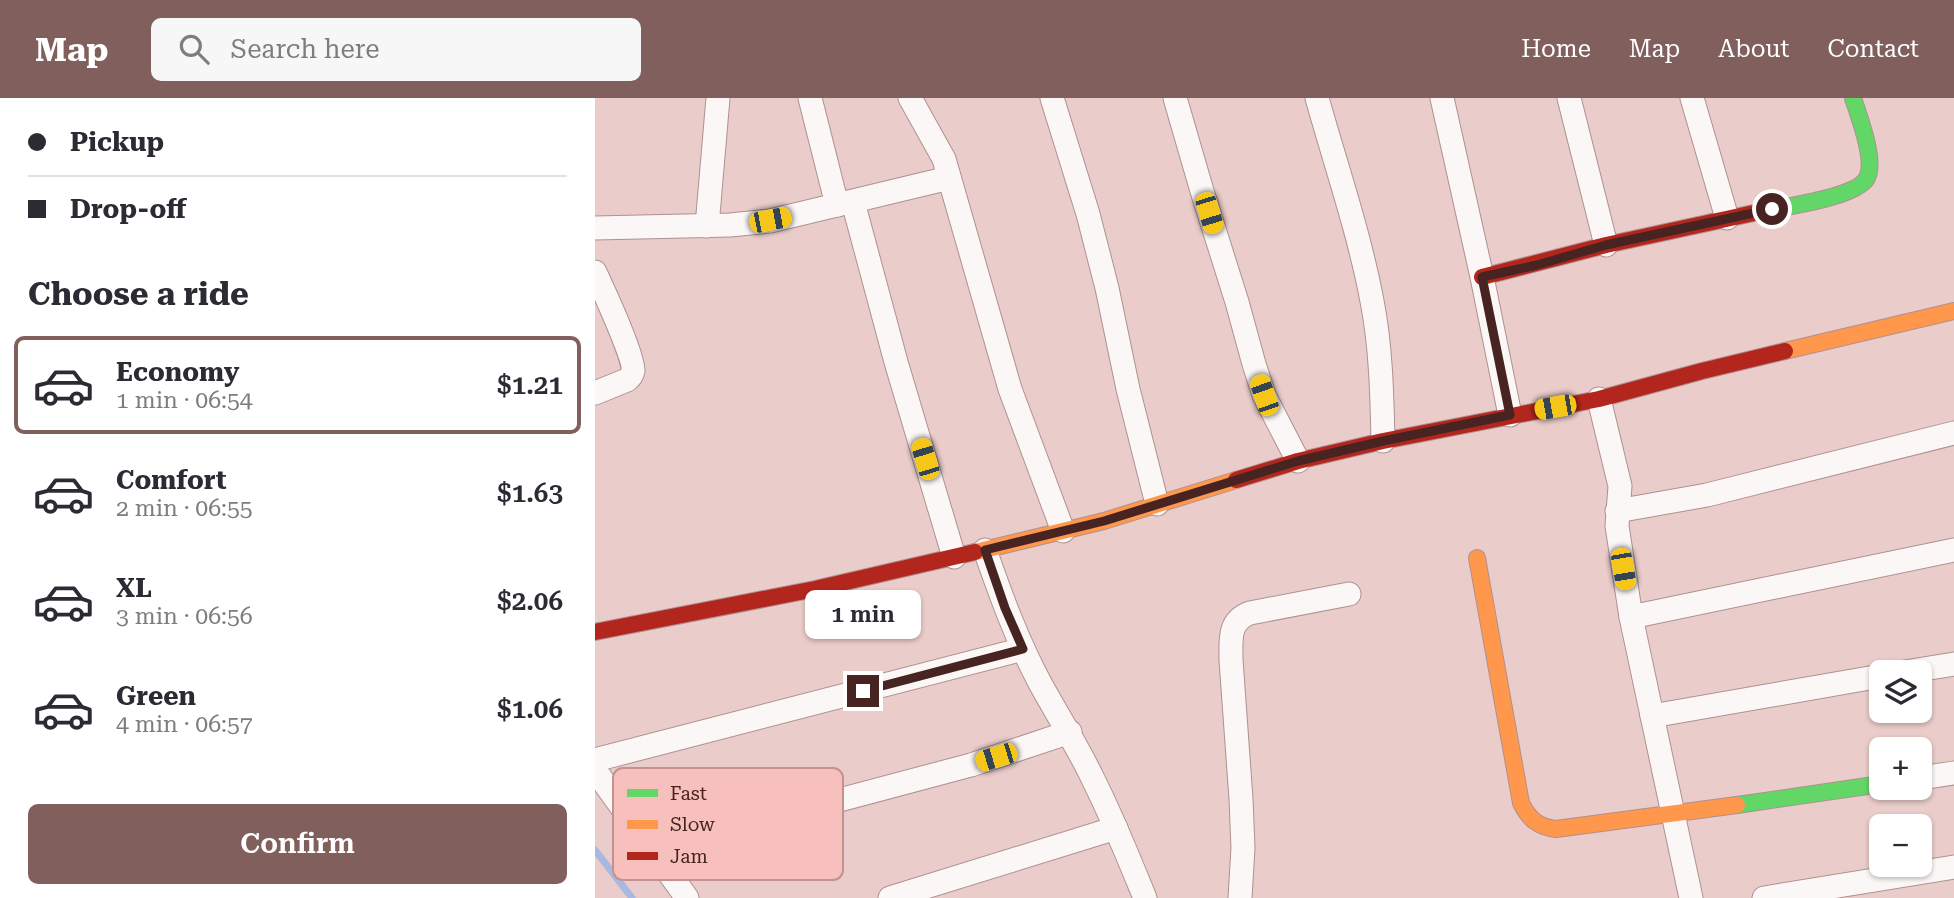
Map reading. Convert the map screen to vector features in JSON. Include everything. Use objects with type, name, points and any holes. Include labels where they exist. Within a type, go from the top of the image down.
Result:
[{"type":"street","points":[[707,226],[718,98]]},
{"type":"street","points":[[810,98],[896,362],[954,557]]},
{"type":"street","points":[[910,98],[944,159],[1010,389],[1063,531]]},
{"type":"street","points":[[1052,98],[1088,214],[1157,504]]},
{"type":"street","points":[[1175,98],[1264,395],[1298,461]]},
{"type":"street","points":[[1317,98],[1360,247],[1373,304],[1383,441]]},
{"type":"street","points":[[1442,98],[1510,415]]},
{"type":"street","points":[[1569,98],[1606,245]]},
{"type":"street","points":[[1692,98],[1727,218]]},
{"type":"street","points":[[1482,277],[1537,265],[1606,245],[1853,190],[1861,185],[1869,172],[1869,160],[1853,98]]},
{"type":"street","points":[[595,228],[707,226],[770,220],[949,178]]},
{"type":"street","points":[[595,272],[627,348],[633,370],[627,380],[595,393]]},
{"type":"street","points":[[595,632],[815,589],[985,550],[1063,531],[1298,461],[1383,441],[1599,399],[1702,371],[1954,311]]},
{"type":"street","points":[[1599,399],[1620,486],[1617,511],[1619,545],[1631,617],[1691,898]]},
{"type":"street","points":[[1617,511],[1707,495],[1954,433]]},
{"type":"street","points":[[985,550],[1005,608],[1023,649],[1070,732],[1116,828],[1145,898]]},
{"type":"street","points":[[1631,617],[1954,550]]},
{"type":"street","points":[[1477,558],[1521,803],[1527,816],[1535,824],[1556,829],[1673,815],[1869,786]]},
{"type":"street","points":[[1240,898],[1243,848],[1231,660],[1231,638],[1235,622],[1240,616],[1250,612],[1349,594]]},
{"type":"street","points":[[595,760],[1023,649]]},
{"type":"street","points":[[1932,668],[1954,664]]},
{"type":"street","points":[[1652,716],[1869,678]]},
{"type":"street","points":[[843,799],[971,765],[1070,732]]},
{"type":"street","points":[[595,770],[613,795]]},
{"type":"street","points":[[1932,776],[1954,773]]},
{"type":"street","points":[[890,898],[1116,828]]},
{"type":"street","points":[[1764,898],[1954,867]]},
{"type":"street","points":[[674,880],[687,898]]},
{"type":"waterway","points":[[595,850],[613,873]]},
{"type":"waterway","points":[[618,880],[632,898]]},
{"type":"traffic: fast","points":[[1763,211],[1835,196],[1861,185],[1867,178],[1868,150],[1853,98]]},
{"type":"traffic: fast","points":[[1737,805],[1869,786]]},
{"type":"traffic: slow","points":[[1785,351],[1954,311]]},
{"type":"traffic: slow","points":[[975,552],[1104,521],[1236,480]]},
{"type":"traffic: slow","points":[[1477,558],[1521,803],[1531,818],[1539,824],[1556,829],[1737,805]]},
{"type":"traffic: jam","points":[[1482,277],[1606,245],[1763,211]]},
{"type":"traffic: jam","points":[[1236,480],[1298,461],[1383,441],[1599,399],[1785,351]]},
{"type":"traffic: jam","points":[[595,632],[815,589],[975,552]]},
{"type":"route","points":[[863,691],[1023,649],[1005,608],[985,550],[1104,521],[1298,461],[1510,415],[1482,277],[1537,265],[1606,245],[1772,209]]}]
